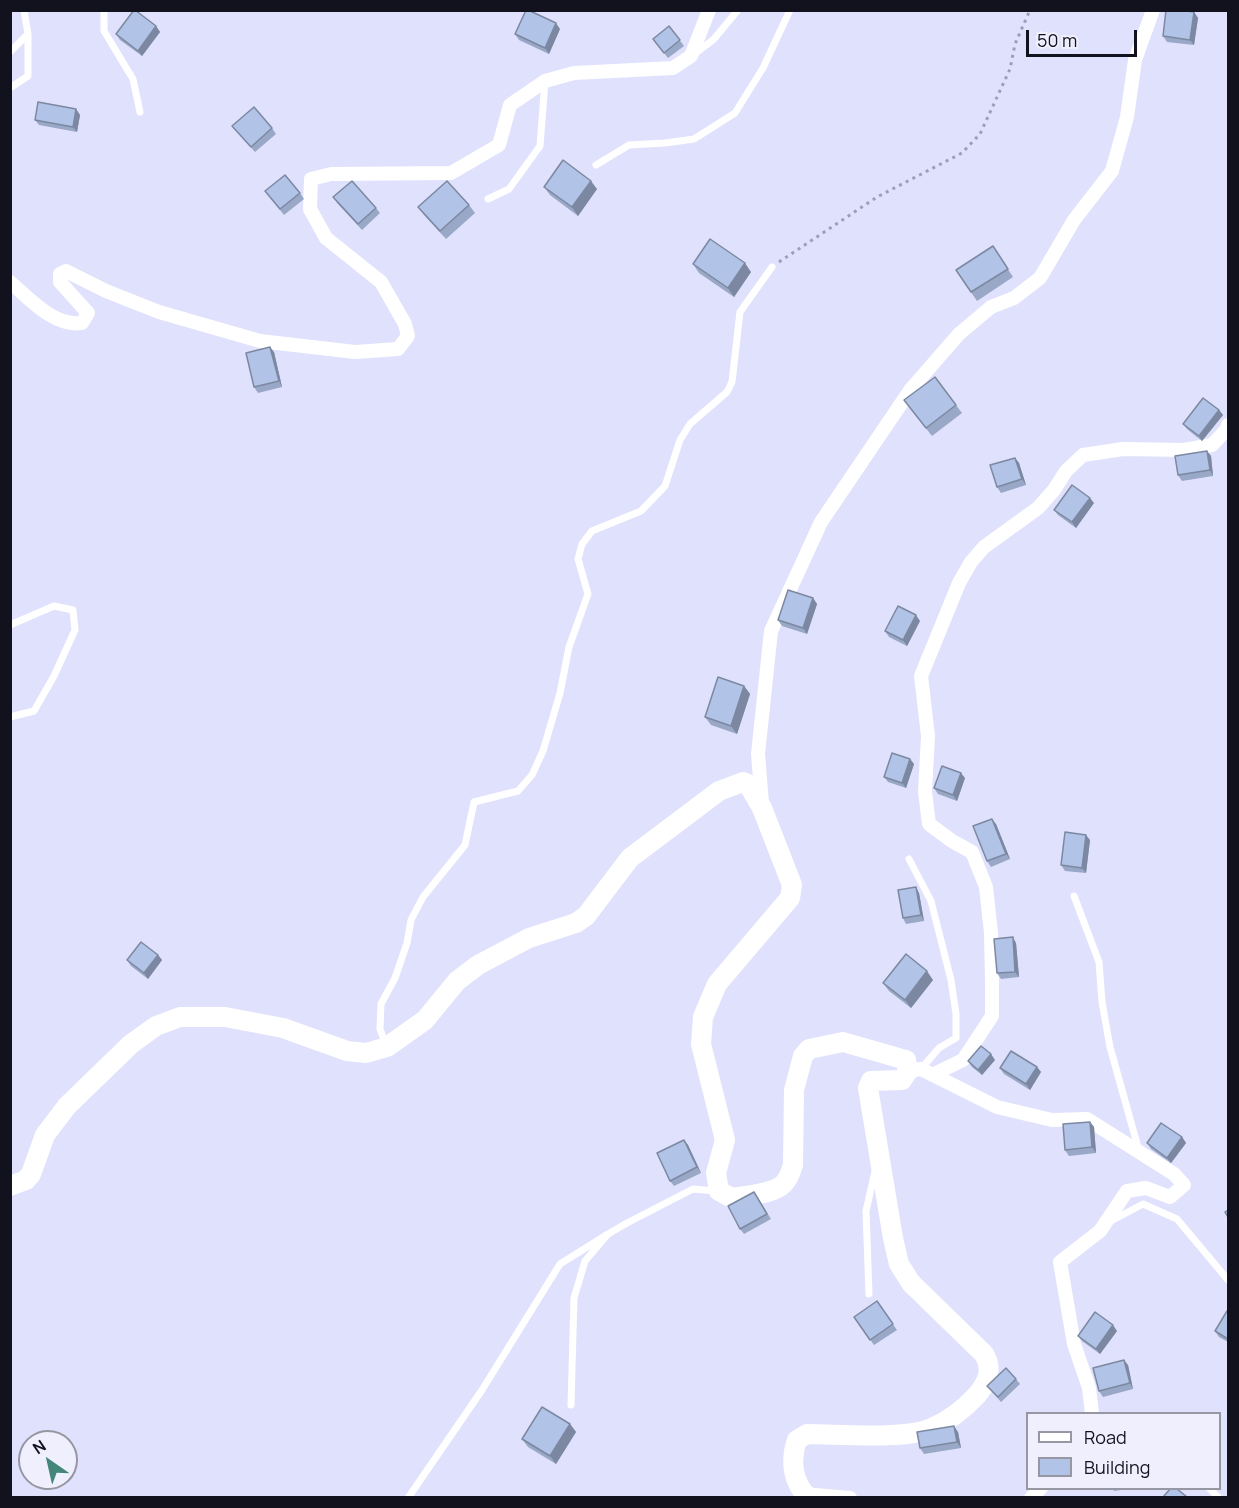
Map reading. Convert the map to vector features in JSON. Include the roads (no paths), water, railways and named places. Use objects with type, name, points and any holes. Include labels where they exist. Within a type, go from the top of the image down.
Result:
[{"type":"street","points":[[10,282],[45,313],[73,324],[82,322],[88,314],[60,282],[60,274],[66,271],[106,291],[159,312],[260,341],[355,352],[399,349],[408,336],[405,324],[381,282],[326,238],[310,209],[311,179],[331,174],[451,172],[499,144],[510,105],[545,81],[574,73],[673,68],[691,56],[709,10]]},
{"type":"street","points":[[762,808],[758,754],[771,631],[821,522],[911,388],[959,334],[991,307],[1014,298],[1040,278],[1074,220],[1112,171],[1127,117],[1135,60],[1153,10]]},
{"type":"street","points":[[850,1497],[807,1496],[793,1472],[792,1456],[797,1440],[807,1434],[905,1434],[932,1428],[968,1405],[984,1388],[990,1371],[990,1363],[984,1354],[911,1282],[899,1264],[868,1088],[871,1082],[902,1080],[920,1071],[963,1060],[992,1016],[991,933],[986,887],[972,852],[929,824],[926,792],[928,736],[921,676],[959,583],[971,562],[984,547],[1038,508],[1054,490],[1066,471],[1083,455],[1122,449],[1184,450],[1212,445],[1228,425]]},
{"type":"street","points":[[10,1186],[26,1180],[31,1174],[45,1135],[67,1106],[131,1044],[156,1026],[180,1017],[225,1017],[284,1028],[347,1051],[366,1053],[387,1047],[425,1020],[457,981],[478,965],[529,938],[576,923],[586,916],[630,858],[719,791],[743,782],[748,784],[762,808],[792,885],[790,898],[717,984],[703,1017],[701,1044],[725,1140],[716,1173],[719,1191],[732,1198],[782,1186],[793,1165],[794,1090],[803,1056],[809,1049],[843,1042],[906,1060],[920,1071],[997,1107],[1052,1120],[1087,1119],[1174,1174],[1184,1185],[1170,1197],[1146,1188],[1127,1191],[1106,1224],[1060,1262],[1074,1344],[1089,1388],[1092,1412]]},
{"type":"lane","points":[[10,88],[28,76],[28,34],[24,10]]},
{"type":"lane","points":[[104,10],[104,31],[133,79],[140,112]]},
{"type":"lane","points":[[691,56],[714,39],[738,10]]},
{"type":"lane","points":[[596,165],[628,145],[694,139],[735,113],[763,68],[790,10]]},
{"type":"lane","points":[[10,52],[28,34]]},
{"type":"lane","points":[[488,199],[509,189],[540,146],[545,81]]},
{"type":"lane","points":[[387,1047],[380,1029],[381,1004],[395,978],[407,943],[411,920],[423,897],[465,845],[474,802],[518,791],[532,775],[543,751],[560,693],[569,646],[588,594],[578,559],[582,544],[592,531],[641,511],[665,486],[680,441],[690,424],[727,392],[732,382],[740,312],[772,267]]},
{"type":"lane","points":[[10,625],[54,606],[73,610],[75,630],[54,676],[34,711],[10,717]]},
{"type":"lane","points":[[909,859],[930,901],[951,980],[956,1014],[956,1038],[939,1048],[920,1071]]},
{"type":"lane","points":[[1074,896],[1099,962],[1102,1002],[1110,1047],[1140,1153]]},
{"type":"lane","points":[[869,1294],[866,1211],[879,1154]]},
{"type":"lane","points":[[408,1497],[482,1390],[560,1264],[608,1234],[693,1189],[719,1191]]},
{"type":"lane","points":[[1106,1224],[1143,1204],[1177,1219],[1228,1280]]},
{"type":"lane","points":[[572,1405],[574,1298],[585,1261],[608,1234]]}]
